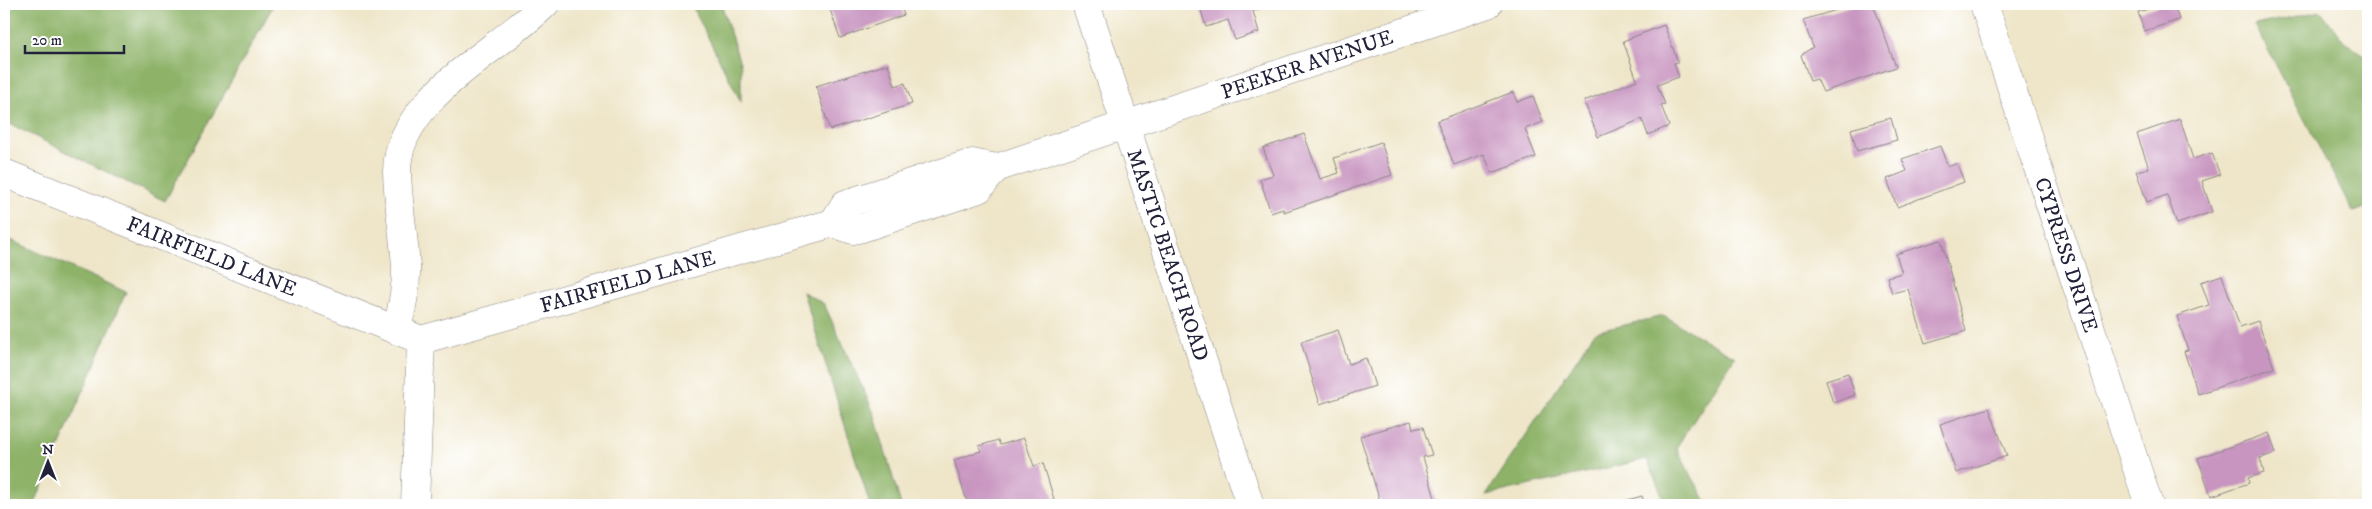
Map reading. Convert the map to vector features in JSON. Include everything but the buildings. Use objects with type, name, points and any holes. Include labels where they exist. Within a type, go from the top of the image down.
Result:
[{"type":"street","points":[[415,505],[409,335],[405,288],[406,268],[397,171],[400,150],[410,127],[448,82],[545,4]]},
{"type":"street","name":"MASTIC BEACH ROAD","points":[[1086,4],[1250,505]]},
{"type":"street","name":"PEEKER AVENUE","points":[[1126,124],[1488,4]]},
{"type":"street","name":"CYPRESS DRIVE","points":[[1984,4],[2149,505]]},
{"type":"street","name":"FAIRFIELD LANE","points":[[4,173],[409,335],[833,223],[845,204],[972,163],[996,168],[1126,124]]},
{"type":"green space","points":[[4,4],[274,4],[165,201],[4,121]]},
{"type":"green space","points":[[691,4],[721,4],[741,66],[741,102]]},
{"type":"green space","points":[[2321,11],[2344,42],[2368,57],[2368,207],[2353,212],[2255,25]]},
{"type":"green space","points":[[4,237],[126,292],[34,505],[4,505]]},
{"type":"green space","points":[[803,292],[824,304],[874,413],[901,505],[870,505]]},
{"type":"green space","points":[[1663,316],[1735,357],[1676,448],[1708,505],[1666,505],[1647,459],[1486,495],[1595,332]]}]
